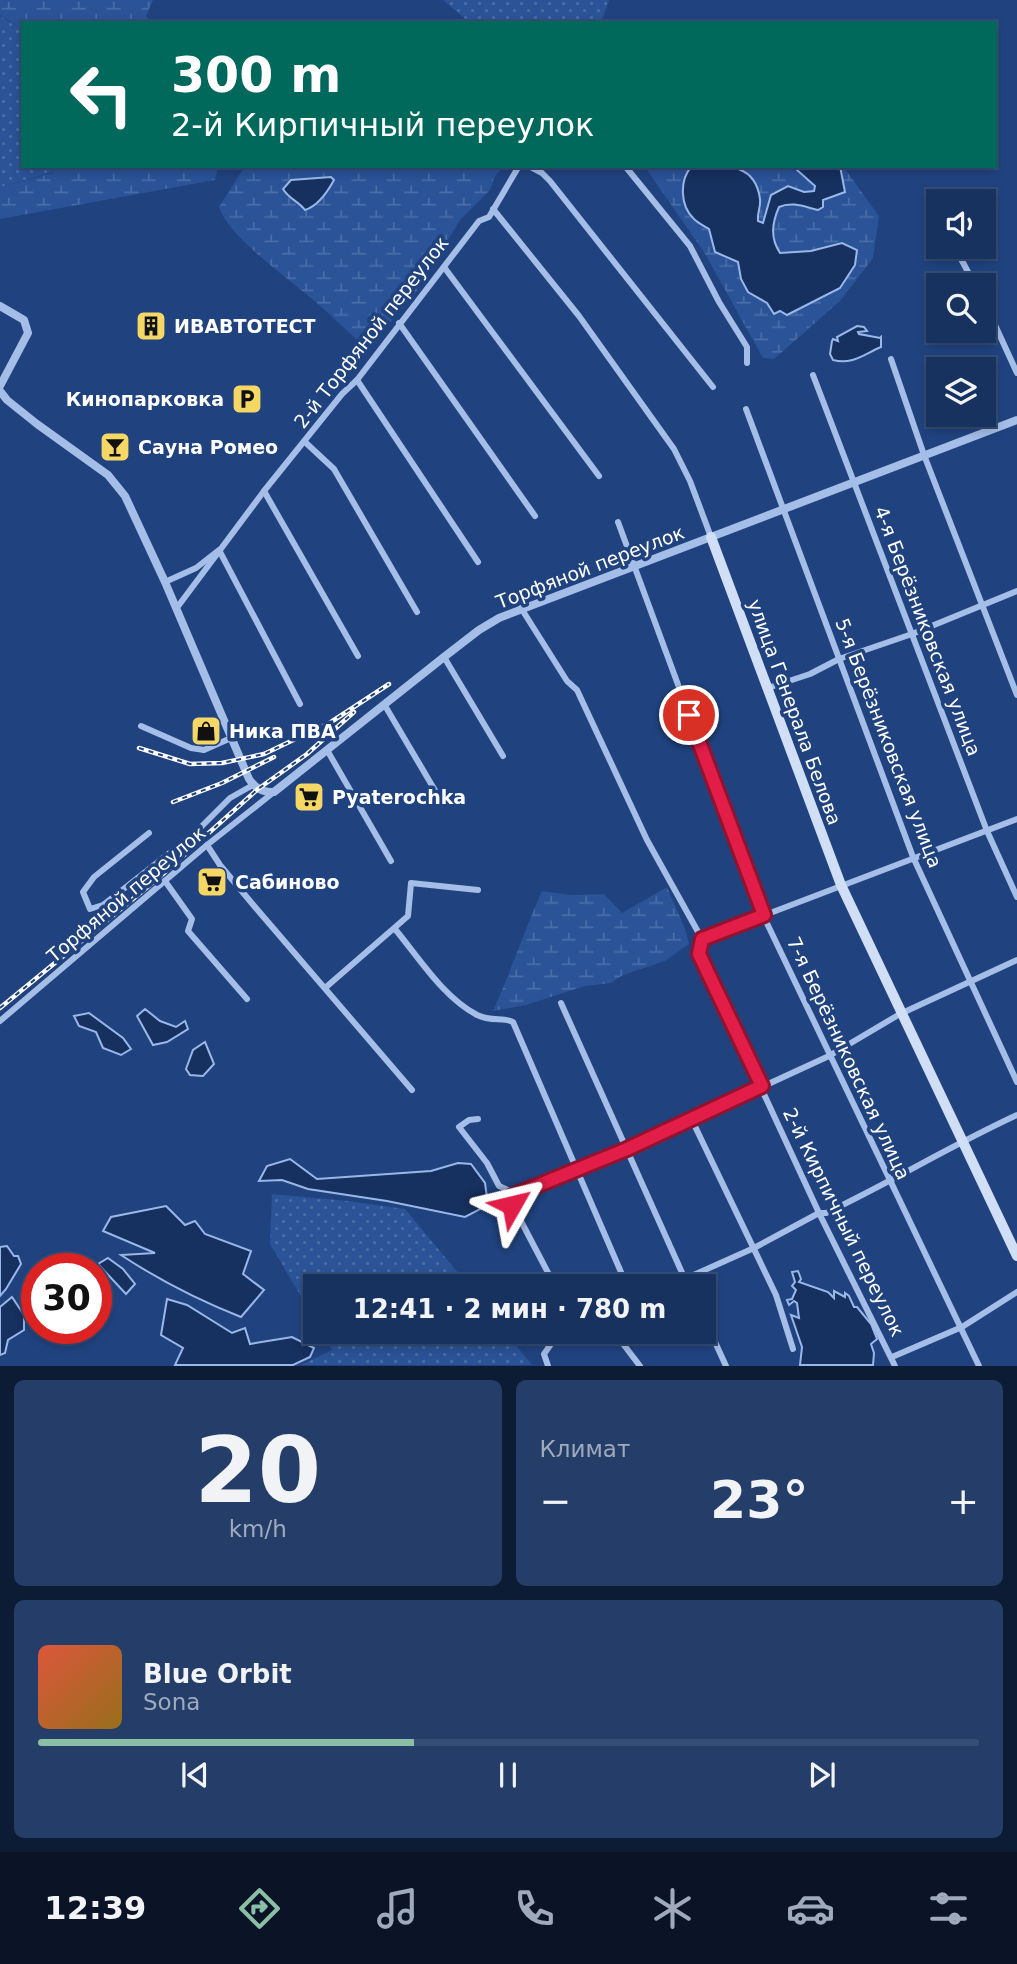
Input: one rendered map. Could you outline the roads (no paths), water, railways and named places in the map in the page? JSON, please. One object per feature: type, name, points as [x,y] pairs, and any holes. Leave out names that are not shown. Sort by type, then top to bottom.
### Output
[{"type":"main road","name":"улица Генерала Белова","points":[[711,537],[841,885],[1017,1256]]},
{"type":"street","name":"2-й Торфяной переулок","points":[[176,609],[264,491],[342,394],[357,380],[479,221],[489,217],[518,168]]},
{"type":"street","points":[[533,168],[550,181],[713,387]]},
{"type":"street","points":[[627,168],[690,246],[719,302],[747,347],[747,363]]},
{"type":"street","name":"улица Генерала Белова","points":[[493,209],[579,316],[674,449],[691,481],[711,537]]},
{"type":"street","points":[[443,267],[599,476]]},
{"type":"street","points":[[0,306],[24,320],[28,333],[0,388],[10,403],[99,467],[114,481],[134,513],[253,785],[265,792],[274,792]]},
{"type":"street","points":[[399,323],[535,516]]},
{"type":"street","points":[[996,327],[1017,373]]},
{"type":"street","points":[[891,359],[924,455],[1017,695]]},
{"type":"street","name":"4-я Берёзниковская улица","points":[[813,375],[986,831],[1017,897]]},
{"type":"street","points":[[357,380],[478,562]]},
{"type":"street","name":"5-я Берёзниковская улица","points":[[746,409],[913,857],[1017,1082]]},
{"type":"street","name":"Торфяной переулок","points":[[0,1021],[207,845],[479,630],[521,608],[1017,420]]},
{"type":"street","points":[[305,442],[334,469],[417,612]]},
{"type":"street","points":[[264,491],[358,656]]},
{"type":"street","name":"7-я Берёзниковская улица","points":[[618,522],[764,915],[979,1366]]},
{"type":"street","name":"2-й Торфяной переулок","points":[[165,582],[181,577],[219,550]]},
{"type":"street","points":[[219,550],[300,704]]},
{"type":"street","points":[[768,688],[810,674],[839,659],[912,634],[1017,591]]},
{"type":"street","name":"2-й Кирпичный переулок","points":[[521,608],[567,681],[578,690],[647,840],[702,939],[699,954],[895,1366]]},
{"type":"street","points":[[444,657],[503,756]]},
{"type":"street","points":[[384,704],[443,804]]},
{"type":"street","points":[[141,726],[191,748],[204,750],[231,738]]},
{"type":"street","points":[[327,750],[391,861]]},
{"type":"street","points":[[149,833],[94,877],[83,892],[90,909],[103,905],[195,833],[230,798],[253,785]]},
{"type":"street","points":[[702,939],[1017,819]]},
{"type":"street","points":[[207,845],[254,908],[412,1090]]},
{"type":"street","points":[[165,881],[192,919],[188,931],[247,999]]},
{"type":"street","points":[[325,988],[408,916],[411,883],[478,890]]},
{"type":"street","points":[[395,929],[456,1000],[491,1021],[511,1020],[622,1274]]},
{"type":"street","points":[[512,1196],[627,1149],[829,1056],[900,1014],[1017,960]]},
{"type":"street","points":[[561,1003],[683,1274]]},
{"type":"street","points":[[704,1274],[820,1213],[826,1213],[890,1182],[962,1141],[1017,1115]]},
{"type":"street","points":[[691,1118],[776,1295],[793,1349]]},
{"type":"street","points":[[478,1119],[469,1120],[459,1127],[499,1185],[512,1196],[512,1205],[549,1274]]},
{"type":"street","points":[[892,1357],[962,1327],[1017,1292]]},
{"type":"street","points":[[548,1366],[544,1354],[550,1344]]},
{"type":"street","points":[[623,1344],[640,1366]]},
{"type":"street","points":[[716,1344],[726,1366]]},
{"type":"railway","points":[[139,748],[190,764],[222,763],[264,754],[331,722],[389,684]]},
{"type":"railway","points":[[0,1008],[156,880],[258,789],[307,754],[354,712]]},
{"type":"railway","points":[[173,802],[222,783],[274,757]]},
{"type":"place","name":"ИВАВТОТЕСТ","points":[[151,326]]},
{"type":"place","name":"Кинопарковка","points":[[247,399]]},
{"type":"place","name":"Сауна Ромео","points":[[115,447]]},
{"type":"place","name":"Ника ПВА","points":[[206,731]]},
{"type":"place","name":"Pyaterochka","points":[[309,797]]},
{"type":"place","name":"Сабиново","points":[[212,882]]}]
